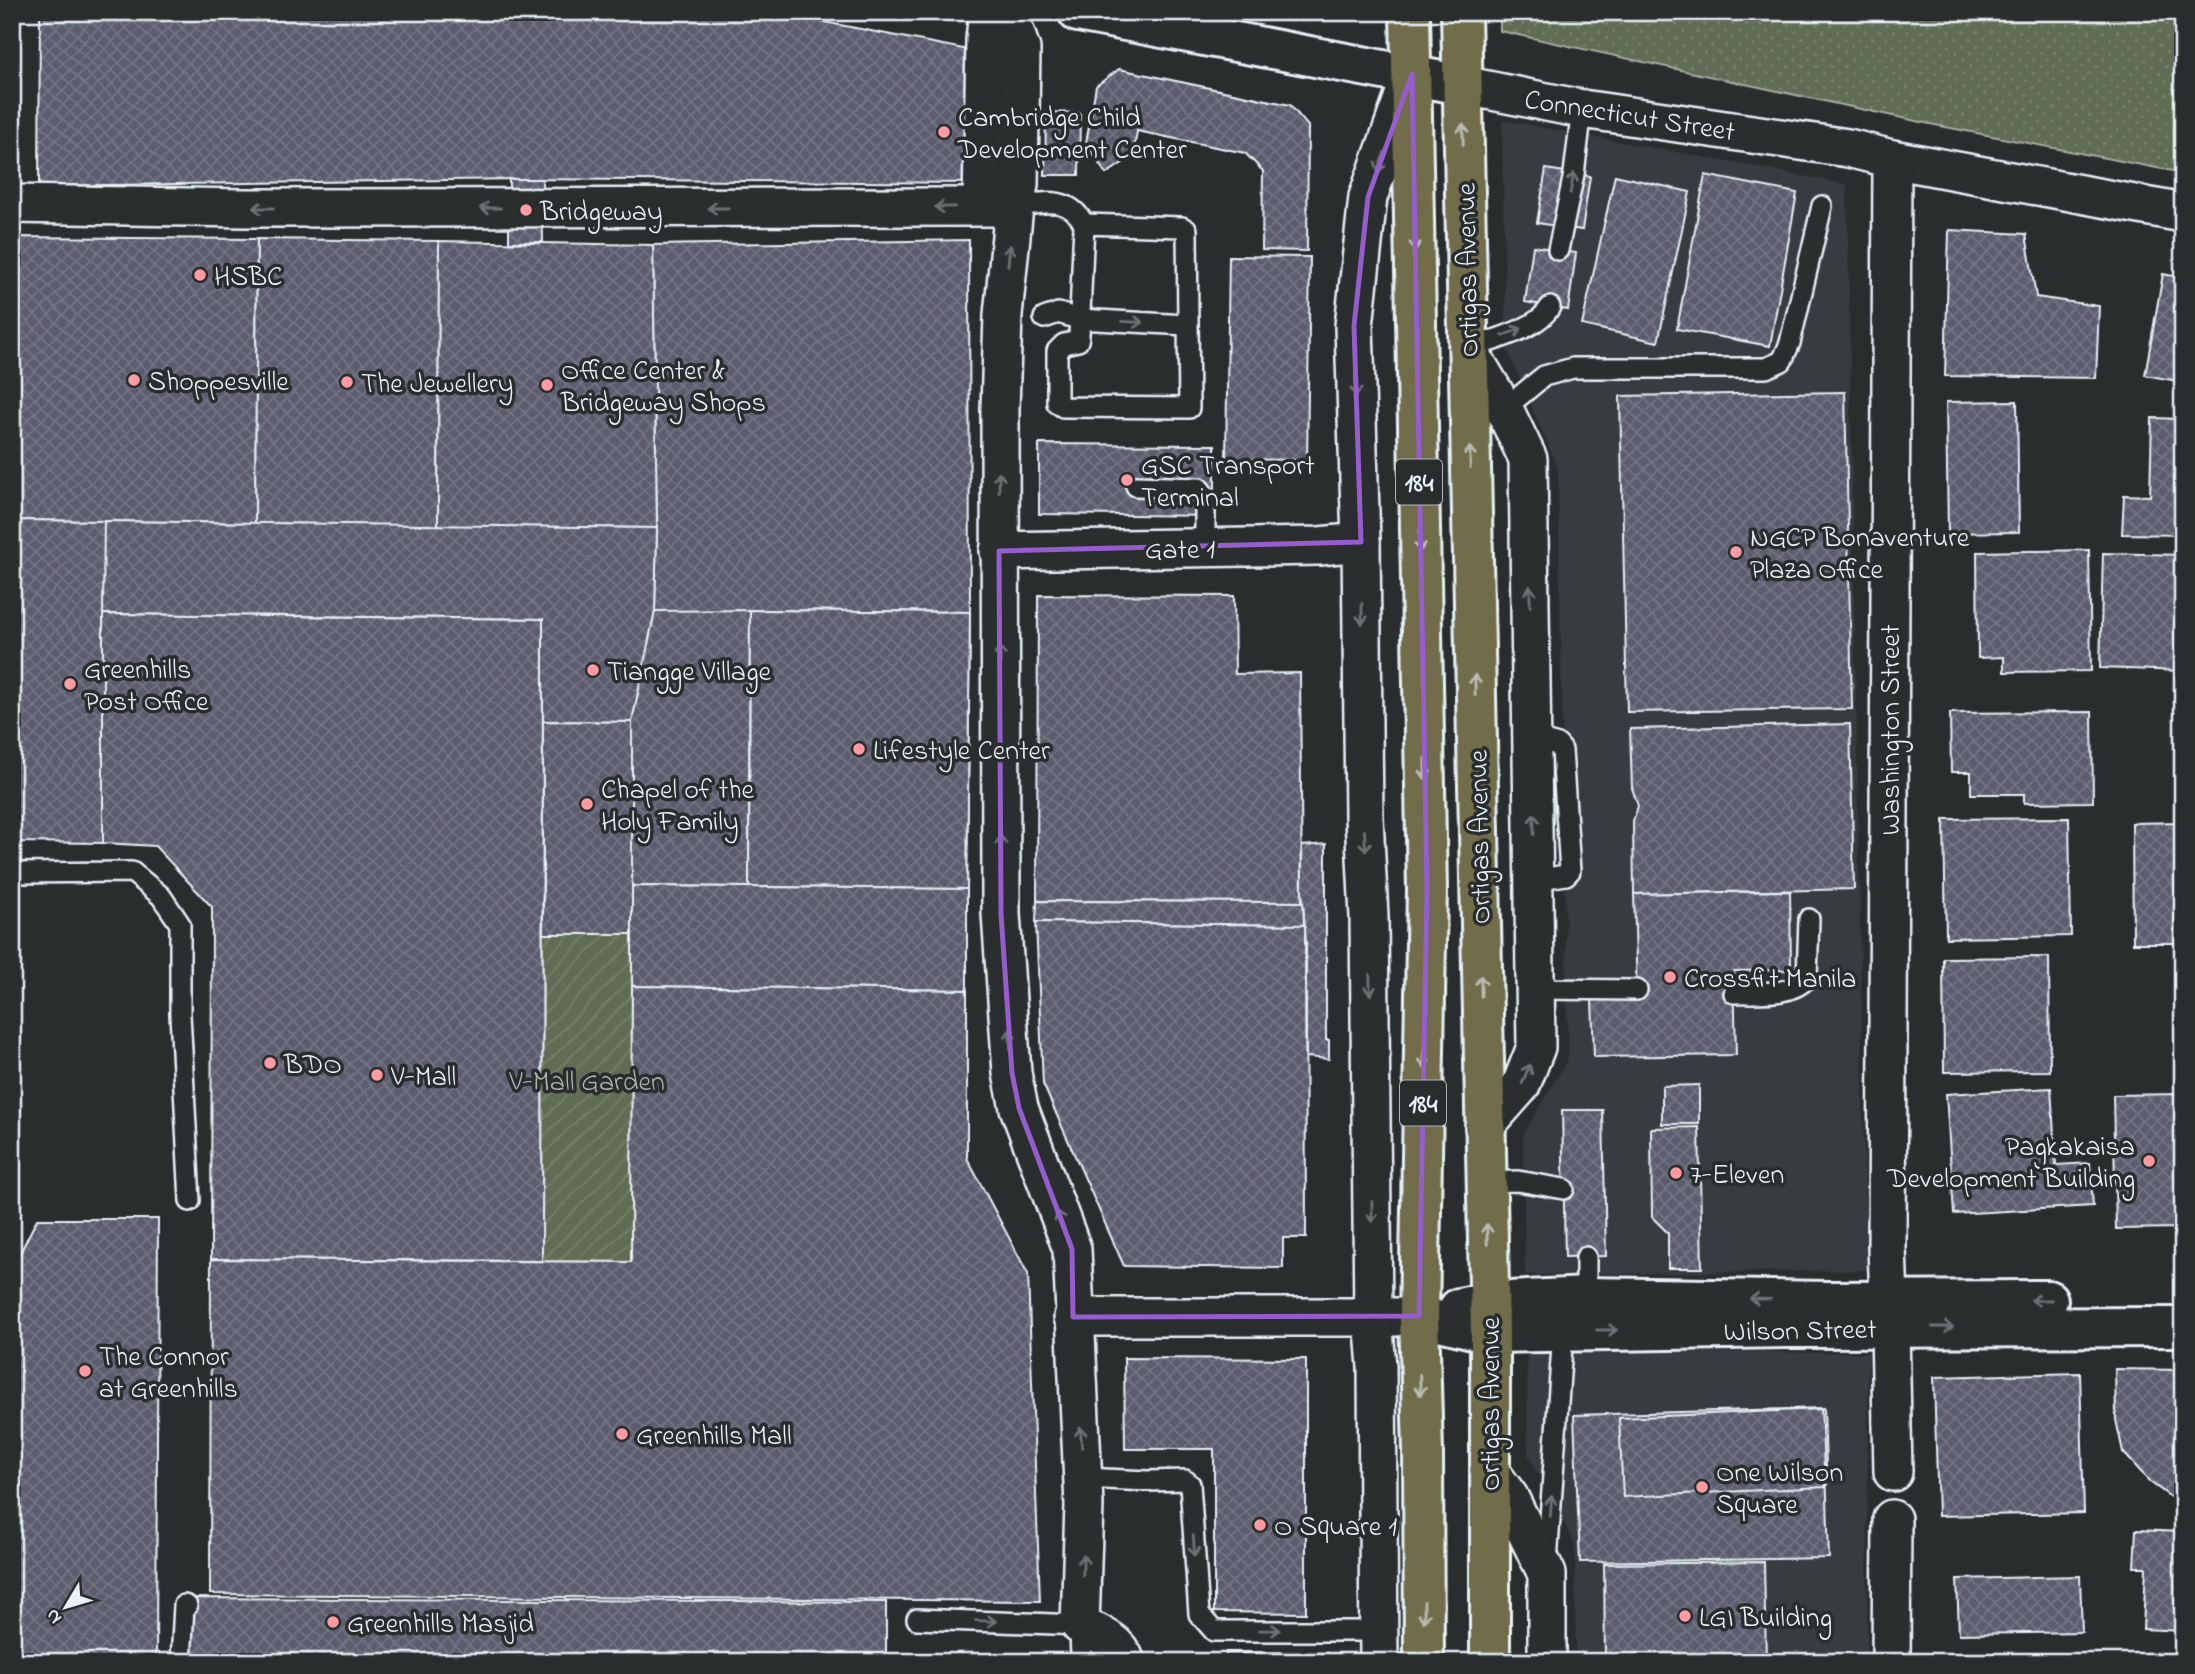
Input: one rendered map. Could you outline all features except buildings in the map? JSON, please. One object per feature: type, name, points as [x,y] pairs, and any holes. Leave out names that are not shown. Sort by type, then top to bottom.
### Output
[{"type":"main road","name":"Connecticut Street","points":[[1078,12],[1462,85]]},
{"type":"main road","name":"Ortigas Avenue","points":[[1410,12],[1427,890],[1419,1316],[1424,1662]]},
{"type":"main road","name":"Ortigas Avenue","points":[[1461,12],[1489,1318],[1490,1662]]},
{"type":"main road","name":"Wilson Street","points":[[1489,1318],[1586,1297],[1828,1301],[1889,1314],[2183,1327]]},
{"type":"main road","name":"Wilson Street","points":[[1419,1316],[1489,1318],[1563,1331],[2183,1300]]},
{"type":"street","points":[[988,12],[985,40],[998,206],[1023,316],[999,551],[1001,914],[1012,1073],[1019,1108],[1072,1250],[1075,1287],[1073,1317],[1083,1478],[1080,1625],[1108,1638],[1124,1655],[1126,1662]]},
{"type":"street","points":[[12,204],[244,208],[998,206],[1019,185],[1021,49],[1008,12]]},
{"type":"street","points":[[1379,1647],[1369,917],[1364,817],[1355,313],[1368,197],[1412,74]]},
{"type":"street","name":"Connecticut Street","points":[[1462,85],[1582,109],[1848,148],[1892,159],[2183,213]]},
{"type":"street","name":"Washington Street","points":[[1892,159],[1887,1248],[1893,1472]]},
{"type":"street","points":[[1468,349],[1504,409],[1528,459],[1536,1047],[1521,1085],[1485,1127]]},
{"type":"street","name":"Gate 1","points":[[999,551],[1320,546],[1361,542]]},
{"type":"street","name":"Wilson Street","points":[[1073,1317],[1419,1316]]},
{"type":"street","points":[[1489,1470],[1509,1497],[1546,1574],[1547,1662]]},
{"type":"street","points":[[1891,1662],[1892,1519]]},
{"type":"lane","points":[[1558,250],[1574,174],[1582,109]]},
{"type":"lane","points":[[998,206],[1065,204],[1076,211],[1084,224],[1078,341],[1064,344],[1057,351],[1056,401],[1061,407],[1189,408],[1186,230],[1182,227],[1084,224]]},
{"type":"lane","points":[[1504,409],[1544,376],[1573,368],[1766,368],[1782,361],[1790,343],[1822,206]]},
{"type":"lane","points":[[1468,349],[1534,324],[1550,307]]},
{"type":"lane","points":[[1023,316],[1057,322],[1079,319],[1187,326]]},
{"type":"lane","points":[[1136,486],[1199,488],[1205,496],[1205,548]]},
{"type":"lane","points":[[12,873],[132,872],[161,896],[180,924],[180,1014],[190,1201]]},
{"type":"lane","points":[[1734,993],[1791,990],[1800,986],[1807,978],[1809,919]]},
{"type":"lane","points":[[1536,989],[1637,990]]},
{"type":"lane","points":[[1486,1182],[1518,1181],[1564,1189]]},
{"type":"lane","points":[[1586,1257],[1586,1297]]},
{"type":"lane","points":[[1546,1574],[1563,1331]]},
{"type":"lane","points":[[1083,1478],[1185,1480],[1190,1484],[1199,1614],[1214,1631],[1379,1647]]},
{"type":"lane","points":[[181,1662],[184,1605],[187,1606]]},
{"type":"lane","points":[[917,1619],[1080,1625],[1081,1662]]},
{"type":"highlighted area","points":[[1412,74],[1427,890],[1419,1316],[1073,1317],[1072,1249],[1019,1108],[1012,1073],[1001,914],[999,551],[1361,542],[1354,326],[1368,197]]},
{"type":"shaded area","points":[[1502,120],[1847,184],[1866,1270],[1525,1275],[1523,1135],[1568,1059],[1558,468],[1506,347]]},
{"type":"shaded area","points":[[1527,1350],[1868,1353],[1867,1662],[1576,1662],[1575,1545],[1528,1454]]},
{"type":"green space","points":[[1500,12],[2183,12],[2183,173],[1930,124],[1500,31]]},
{"type":"green space","name":"V-Mall Garden","points":[[543,934],[632,934],[631,1262],[542,1261]]},
{"type":"place","name":"Cambridge Child Development Center","points":[[944,132]]},
{"type":"place","name":"Bridgeway","points":[[526,210]]},
{"type":"place","name":"HSBC","points":[[200,275]]},
{"type":"place","name":"Shoppesville","points":[[134,380]]},
{"type":"place","name":"The Jewellery","points":[[347,382]]},
{"type":"place","name":"Office Center & Bridgeway Shops","points":[[547,385]]},
{"type":"place","name":"GSC Transport Terminal","points":[[1127,480]]},
{"type":"place","name":"NGCP Bonaventure Plaza Office","points":[[1736,552]]},
{"type":"place","name":"Tiangge Village","points":[[593,670]]},
{"type":"place","name":"Greenhills Post Office","points":[[70,684]]},
{"type":"place","name":"Lifestyle Center","points":[[859,749]]},
{"type":"place","name":"Chapel of the Holy Family","points":[[587,804]]},
{"type":"place","name":"Crossfit Manila","points":[[1670,977]]},
{"type":"place","name":"BDO","points":[[270,1063]]},
{"type":"place","name":"V-Mall","points":[[377,1075]]},
{"type":"place","name":"Pagkakaisa Development Building","points":[[2149,1161]]},
{"type":"place","name":"7-Eleven","points":[[1676,1173]]},
{"type":"place","name":"The Connor at Greenhills","points":[[85,1371]]},
{"type":"place","name":"Greenhills Mall","points":[[622,1434]]},
{"type":"place","name":"One Wilson Square","points":[[1702,1487]]},
{"type":"place","name":"O Square 1","points":[[1260,1525]]},
{"type":"place","name":"LGI Building","points":[[1685,1616]]},
{"type":"place","name":"Greenhills Masjid","points":[[333,1622]]}]
